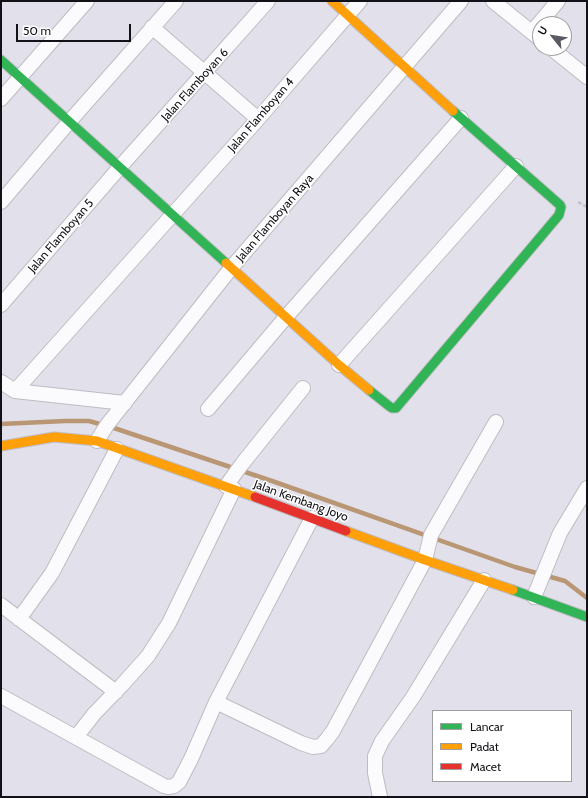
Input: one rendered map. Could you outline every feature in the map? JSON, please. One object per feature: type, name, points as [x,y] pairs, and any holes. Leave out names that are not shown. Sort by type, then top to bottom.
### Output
[{"type":"street","points":[[1,99],[87,1]]},
{"type":"street","points":[[1,202],[69,122],[176,1]]},
{"type":"street","name":"Jalan Flamboyan 6","points":[[120,168],[268,1]]},
{"type":"street","points":[[1,60],[339,364],[389,406],[396,408],[561,211],[560,205],[332,1]]},
{"type":"street","name":"Jalan Flamboyan 4","points":[[15,391],[172,214],[258,120],[360,1]]},
{"type":"street","name":"Jalan Flamboyan Raya","points":[[97,441],[107,425],[232,267],[461,1]]},
{"type":"street","points":[[493,1],[532,33]]},
{"type":"street","points":[[549,16],[558,1]]},
{"type":"street","points":[[152,28],[258,120]]},
{"type":"street","points":[[560,56],[587,77]]},
{"type":"street","points":[[208,409],[286,317],[462,118]]},
{"type":"street","points":[[339,364],[516,166]]},
{"type":"street","name":"Jalan Flamboyan 5","points":[[1,305],[120,168]]},
{"type":"street","points":[[1,382],[15,391],[125,403]]},
{"type":"street","points":[[76,737],[94,714],[148,656],[169,623],[242,464],[304,388]]},
{"type":"street","points":[[216,702],[301,743],[313,747],[321,746],[333,731],[425,560],[431,535],[496,422]]},
{"type":"street","name":"Jalan Kembang Joyo","points":[[1,446],[54,438],[97,441],[587,617]]},
{"type":"street","points":[[19,619],[52,573],[117,449]]},
{"type":"street","points":[[534,597],[560,533],[587,488]]},
{"type":"street","points":[[1,696],[164,786],[174,786],[179,782],[191,759],[216,702],[312,518]]},
{"type":"street","points":[[380,797],[375,773],[375,756],[382,741],[413,696],[484,580]]},
{"type":"street","points":[[1,606],[116,692]]},
{"type":"waterway","points":[[1,424],[89,421],[114,428],[275,482],[515,567],[565,581],[587,598]]},
{"type":"traffic: fast","points":[[1,60],[226,263]]},
{"type":"traffic: fast","points":[[369,390],[389,406],[396,408],[559,215],[560,205],[453,111]]},
{"type":"traffic: fast","points":[[513,590],[587,617]]},
{"type":"traffic: slow","points":[[332,1],[453,111]]},
{"type":"traffic: slow","points":[[226,263],[339,365],[369,390]]},
{"type":"traffic: slow","points":[[1,446],[54,437],[97,441],[255,497]]},
{"type":"traffic: slow","points":[[346,531],[513,590]]},
{"type":"traffic: jam","points":[[255,497],[346,531]]}]
